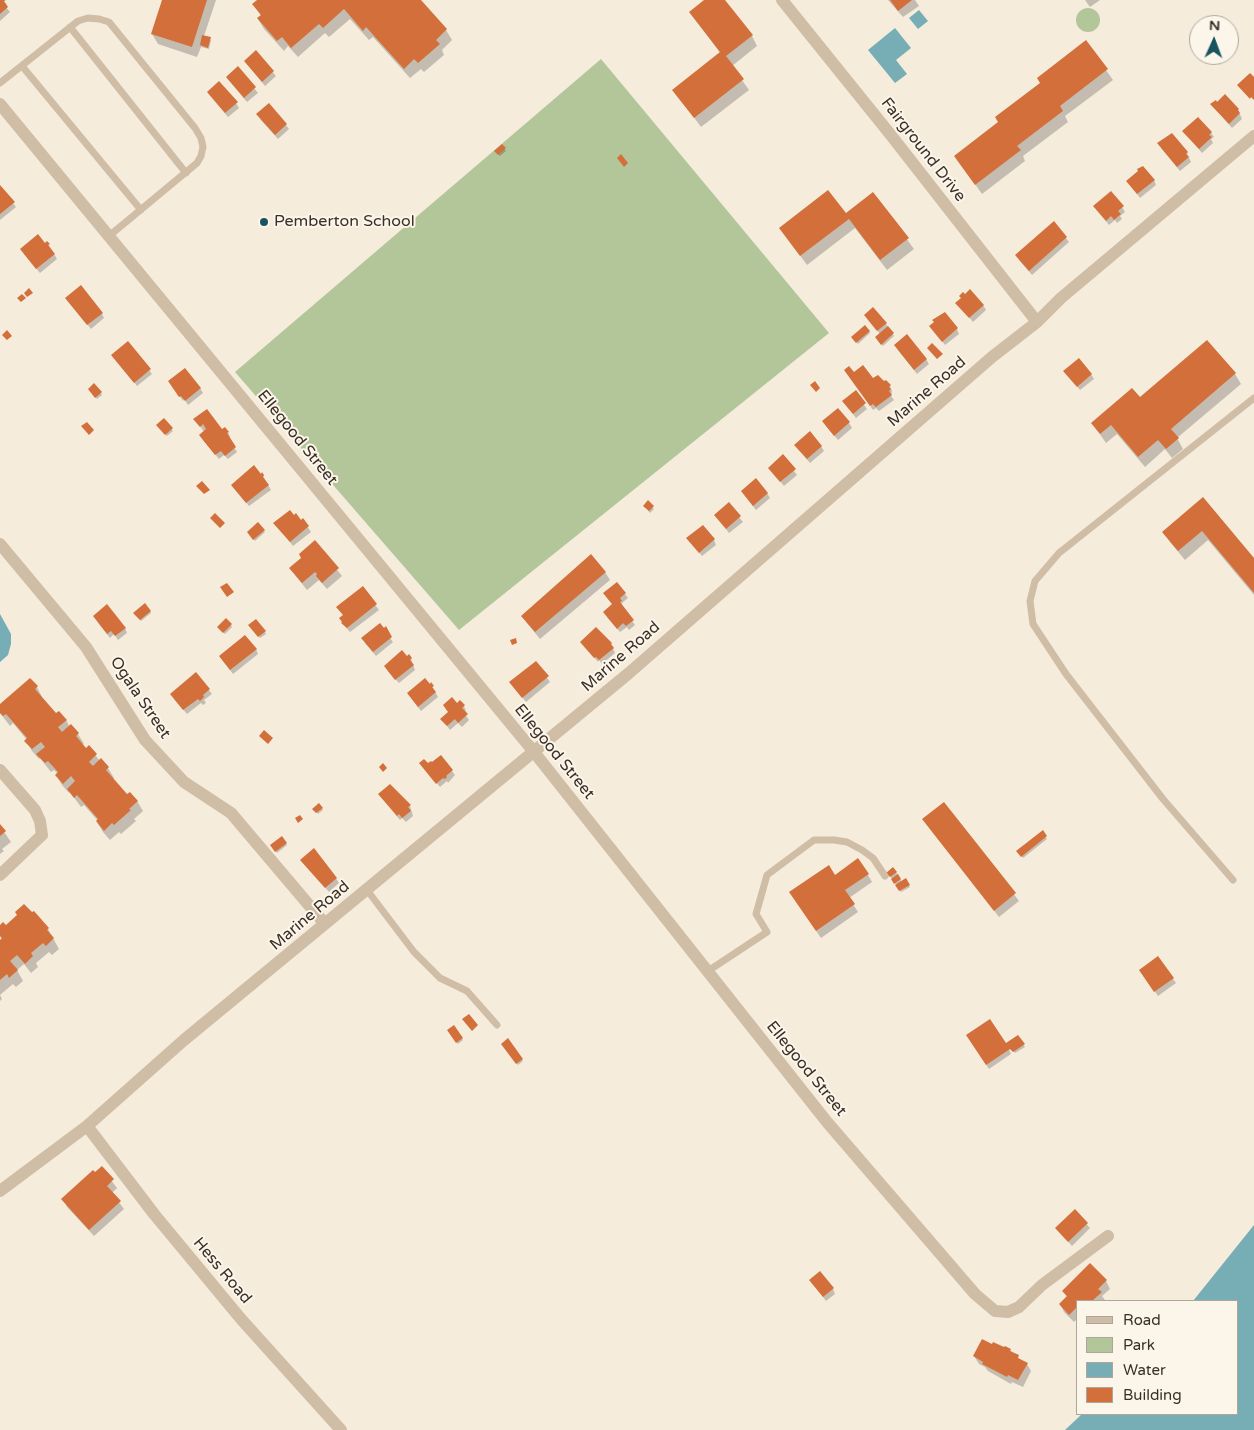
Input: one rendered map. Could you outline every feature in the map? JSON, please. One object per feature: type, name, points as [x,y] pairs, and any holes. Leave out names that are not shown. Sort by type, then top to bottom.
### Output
[{"type":"street","name":"Fairground Drive","points":[[782,0],[1037,322]]},
{"type":"street","name":"Ellegood Street","points":[[0,104],[534,752],[826,1122],[976,1294],[995,1311],[1008,1312],[1019,1307],[1042,1285],[1108,1236]]},
{"type":"street","name":"Marine Road","points":[[0,1191],[87,1126],[184,1040],[629,673],[992,357],[1037,322],[1061,298],[1254,136]]},
{"type":"street","name":"Ogala Street","points":[[0,544],[86,647],[145,740],[184,782],[231,813],[325,924]]},
{"type":"street","points":[[0,770],[35,810],[40,821],[42,835],[0,875]]},
{"type":"street","name":"Hess Road","points":[[87,1126],[154,1214],[241,1320],[341,1430]]},
{"type":"lane","points":[[0,83],[78,21],[88,18],[99,19],[109,22],[195,128],[201,138],[203,147],[197,163],[109,236]]},
{"type":"lane","points":[[70,27],[186,172]]},
{"type":"lane","points":[[22,66],[141,210]]},
{"type":"lane","points":[[1233,880],[1164,799],[1066,674],[1033,624],[1030,601],[1035,581],[1059,553],[1254,398]]},
{"type":"lane","points":[[708,971],[767,932],[756,914],[767,875],[814,840],[840,841],[862,850],[873,858],[884,876]]},
{"type":"lane","points":[[367,890],[414,952],[440,978],[466,991],[497,1025]]},
{"type":"green space","points":[[1088,8],[1093,9],[1099,15],[1099,25],[1093,31],[1088,32],[1083,31],[1077,25],[1076,20],[1077,15],[1083,9]]},
{"type":"green space","points":[[601,59],[829,333],[459,630],[235,372]]},
{"type":"water","points":[[919,10],[928,21],[918,29],[909,18]]},
{"type":"water","points":[[895,28],[911,48],[896,60],[907,74],[895,83],[868,50]]},
{"type":"water","points":[[0,614],[11,634],[11,644],[8,655],[0,662]]},
{"type":"water","points":[[1254,1225],[1254,1430],[1065,1430],[1081,1415],[1239,1415],[1239,1300],[1194,1300]]},
{"type":"building","points":[[0,0],[6,0],[4,1],[8,7],[0,14]]},
{"type":"building","points":[[162,0],[207,0],[192,47],[151,34]]},
{"type":"building","points":[[257,0],[421,0],[447,29],[436,40],[440,44],[418,63],[414,59],[404,69],[366,27],[363,31],[344,9],[323,28],[319,24],[291,48],[282,37],[277,41],[257,18],[261,15],[252,4]]},
{"type":"building","points":[[704,0],[725,0],[753,35],[726,56],[744,79],[694,118],[672,90],[720,52],[689,12]]},
{"type":"building","points":[[890,0],[912,0],[898,11]]},
{"type":"building","points":[[202,35],[211,37],[208,48],[200,45]]},
{"type":"building","points":[[1086,40],[1108,69],[1060,106],[1063,111],[1017,146],[1021,150],[975,185],[954,156],[998,122],[995,117],[1040,83],[1037,78]]},
{"type":"building","points":[[256,50],[274,71],[262,82],[244,61]]},
{"type":"building","points":[[238,66],[256,87],[244,98],[226,77]]},
{"type":"building","points":[[1250,73],[1254,77],[1254,100],[1251,97],[1250,99],[1237,85]]},
{"type":"building","points":[[219,81],[238,102],[225,113],[207,92]]},
{"type":"building","points":[[1225,94],[1239,109],[1240,113],[1229,124],[1210,104],[1216,100],[1217,102]]},
{"type":"building","points":[[269,103],[287,124],[275,135],[256,114]]},
{"type":"building","points":[[1198,117],[1212,132],[1209,135],[1212,137],[1199,149],[1182,131]]},
{"type":"building","points":[[1172,133],[1188,152],[1186,154],[1189,157],[1177,167],[1157,143]]},
{"type":"building","points":[[502,144],[506,148],[498,155],[494,151]]},
{"type":"building","points":[[621,154],[628,163],[624,167],[617,158]]},
{"type":"building","points":[[1143,166],[1155,180],[1137,194],[1126,181],[1138,171],[1137,169]]},
{"type":"building","points":[[0,185],[15,202],[0,214]]},
{"type":"building","points":[[828,190],[846,213],[873,192],[909,238],[880,260],[849,219],[800,256],[779,228]]},
{"type":"building","points":[[1111,191],[1124,206],[1118,211],[1121,214],[1114,220],[1111,216],[1106,221],[1093,206]]},
{"type":"building","points":[[1054,221],[1067,237],[1029,271],[1015,255]]},
{"type":"building","points":[[38,234],[45,243],[47,241],[50,244],[48,245],[55,254],[36,269],[20,249]]},
{"type":"building","points":[[81,285],[103,313],[87,325],[65,298]]},
{"type":"building","points":[[29,288],[33,293],[27,297],[24,293]]},
{"type":"building","points":[[970,289],[984,305],[969,318],[955,303],[961,298],[959,296],[963,292],[965,294]]},
{"type":"building","points":[[22,294],[26,298],[21,302],[17,298]]},
{"type":"building","points":[[873,307],[887,323],[877,331],[864,315]]},
{"type":"building","points":[[945,312],[958,328],[942,342],[929,326],[934,322],[932,320]]},
{"type":"building","points":[[865,325],[870,331],[856,343],[851,337]]},
{"type":"building","points":[[888,326],[894,333],[881,345],[875,337]]},
{"type":"building","points":[[7,330],[12,336],[7,340],[2,335]]},
{"type":"building","points":[[907,334],[927,359],[914,370],[894,345]]},
{"type":"building","points":[[1207,340],[1236,373],[1171,429],[1179,438],[1166,449],[1158,440],[1138,457],[1111,425],[1100,434],[1091,423],[1132,388],[1140,397]]},
{"type":"building","points":[[128,341],[151,369],[134,383],[111,355]]},
{"type":"building","points":[[932,343],[943,354],[937,359],[927,348]]},
{"type":"building","points":[[1079,358],[1092,374],[1077,387],[1063,371]]},
{"type":"building","points":[[863,365],[873,378],[878,375],[891,385],[889,391],[892,395],[876,407],[873,404],[870,406],[844,370],[849,366],[854,372]]},
{"type":"building","points":[[185,368],[201,388],[185,401],[181,396],[179,397],[168,381]]},
{"type":"building","points":[[815,381],[820,388],[816,392],[810,385]]},
{"type":"building","points":[[94,383],[102,392],[95,398],[88,389]]},
{"type":"building","points":[[856,390],[866,403],[853,414],[842,401]]},
{"type":"building","points":[[838,408],[850,422],[834,436],[822,421]]},
{"type":"building","points":[[207,409],[222,429],[225,427],[229,432],[227,433],[236,447],[225,456],[221,451],[215,455],[199,435],[206,429],[203,424],[200,427],[193,419]]},
{"type":"building","points":[[164,418],[173,428],[165,435],[156,425]]},
{"type":"building","points":[[87,422],[94,430],[89,435],[81,426]]},
{"type":"building","points":[[810,431],[822,446],[807,459],[794,445]]},
{"type":"building","points":[[783,454],[796,469],[780,482],[768,468]]},
{"type":"building","points":[[254,465],[261,474],[262,472],[269,485],[246,503],[231,485]]},
{"type":"building","points":[[756,478],[768,493],[753,506],[741,491]]},
{"type":"building","points":[[202,481],[210,490],[204,494],[196,486]]},
{"type":"building","points":[[1203,497],[1254,558],[1254,593],[1202,531],[1178,551],[1162,532]]},
{"type":"building","points":[[648,500],[654,506],[649,511],[643,506]]},
{"type":"building","points":[[729,502],[741,516],[726,529],[714,515]]},
{"type":"building","points":[[290,510],[294,515],[296,513],[301,520],[303,518],[309,526],[290,542],[273,523]]},
{"type":"building","points":[[215,513],[225,523],[220,528],[210,518]]},
{"type":"building","points":[[258,522],[265,530],[253,540],[247,532]]},
{"type":"building","points":[[703,525],[715,539],[699,553],[686,538]]},
{"type":"building","points":[[315,540],[339,568],[322,583],[315,572],[302,583],[289,568],[301,558],[299,554]]},
{"type":"building","points":[[591,554],[606,572],[535,632],[521,616]]},
{"type":"building","points":[[617,582],[626,593],[620,598],[622,601],[620,602],[634,620],[626,626],[623,623],[617,629],[603,612],[612,604],[603,593]]},
{"type":"building","points":[[227,583],[234,592],[227,597],[220,587]]},
{"type":"building","points":[[363,586],[377,604],[347,628],[341,623],[339,618],[343,615],[336,607]]},
{"type":"building","points":[[145,603],[151,611],[140,620],[133,613]]},
{"type":"building","points":[[107,604],[126,628],[115,636],[111,631],[107,634],[93,616]]},
{"type":"building","points":[[226,618],[232,624],[223,633],[217,627]]},
{"type":"building","points":[[256,619],[266,631],[258,637],[248,625]]},
{"type":"building","points":[[380,623],[384,628],[386,626],[392,637],[373,652],[361,638]]},
{"type":"building","points":[[596,627],[612,643],[614,648],[599,660],[596,657],[594,658],[580,642]]},
{"type":"building","points":[[245,635],[257,649],[230,670],[219,656]]},
{"type":"building","points":[[516,638],[517,643],[512,645],[510,640]]},
{"type":"building","points":[[402,650],[407,656],[409,654],[412,658],[410,660],[414,665],[395,680],[384,666]]},
{"type":"building","points":[[536,661],[549,676],[522,698],[509,682]]},
{"type":"building","points":[[196,672],[210,689],[203,695],[204,697],[200,701],[198,699],[183,710],[170,694]]},
{"type":"building","points":[[30,678],[38,686],[35,689],[56,713],[59,711],[67,720],[58,727],[62,732],[71,724],[79,733],[76,736],[86,748],[89,745],[97,754],[89,762],[93,766],[101,758],[109,767],[106,770],[127,794],[130,792],[138,801],[114,825],[112,823],[104,831],[96,821],[98,819],[77,795],[74,798],[67,789],[75,781],[71,776],[63,784],[55,775],[58,772],[48,761],[45,763],[36,754],[45,747],[41,742],[32,749],[24,741],[27,738],[6,714],[3,716],[0,713],[0,704]]},
{"type":"building","points":[[425,678],[430,684],[431,682],[436,692],[418,707],[407,693]]},
{"type":"building","points":[[452,697],[457,703],[460,700],[465,705],[462,708],[468,714],[458,723],[455,719],[447,726],[440,719],[448,712],[443,705]]},
{"type":"building","points":[[264,730],[273,738],[268,744],[259,736]]},
{"type":"building","points":[[441,755],[453,770],[445,779],[443,778],[436,784],[419,763],[424,759],[428,763],[432,762]]},
{"type":"building","points":[[383,763],[387,768],[383,772],[379,767]]},
{"type":"building","points":[[390,784],[411,805],[408,807],[411,811],[402,818],[399,814],[397,816],[378,794]]},
{"type":"building","points":[[944,802],[1016,893],[994,911],[922,819]]},
{"type":"building","points":[[319,803],[323,808],[316,813],[312,809]]},
{"type":"building","points":[[300,815],[303,819],[298,823],[295,818]]},
{"type":"building","points":[[0,824],[6,831],[0,836]]},
{"type":"building","points":[[1043,830],[1047,836],[1021,857],[1016,851]]},
{"type":"building","points":[[282,836],[287,843],[275,852],[270,845]]},
{"type":"building","points":[[314,848],[337,878],[325,888],[300,860]]},
{"type":"building","points":[[858,858],[869,874],[845,890],[855,904],[816,931],[789,892],[829,865],[835,875]]},
{"type":"building","points":[[893,867],[897,872],[890,877],[886,873]]},
{"type":"building","points":[[898,874],[901,879],[894,884],[891,879]]},
{"type":"building","points":[[906,878],[910,885],[899,891],[895,885]]},
{"type":"building","points":[[24,904],[32,912],[34,911],[49,928],[47,930],[54,938],[46,946],[43,943],[31,953],[33,956],[25,964],[17,955],[10,961],[18,970],[9,978],[7,974],[0,980],[0,940],[2,938],[0,936],[0,925],[3,922],[6,925],[17,915],[15,912]]},
{"type":"building","points":[[1158,956],[1174,978],[1154,992],[1139,970]]},
{"type":"building","points":[[469,1014],[478,1025],[472,1031],[462,1019]]},
{"type":"building","points":[[990,1019],[1006,1043],[1018,1035],[1025,1044],[1013,1052],[1010,1049],[986,1065],[966,1035]]},
{"type":"building","points":[[454,1025],[463,1038],[456,1043],[447,1030]]},
{"type":"building","points":[[508,1038],[523,1059],[516,1064],[501,1044]]},
{"type":"building","points":[[102,1166],[114,1179],[107,1186],[121,1201],[89,1230],[61,1199],[93,1170],[95,1172]]},
{"type":"building","points":[[1075,1209],[1088,1223],[1068,1242],[1055,1228]]},
{"type":"building","points":[[1090,1263],[1107,1280],[1098,1289],[1102,1292],[1093,1300],[1076,1300],[1076,1308],[1069,1315],[1059,1304],[1067,1296],[1062,1291]]},
{"type":"building","points":[[820,1271],[834,1288],[823,1297],[809,1280]]},
{"type":"building","points":[[982,1339],[1011,1349],[1010,1351],[1019,1355],[1018,1358],[1028,1363],[1018,1380],[1008,1375],[1007,1377],[982,1364],[983,1362],[973,1356]]},
{"type":"place","name":"Pemberton School","points":[[264,222]]}]
